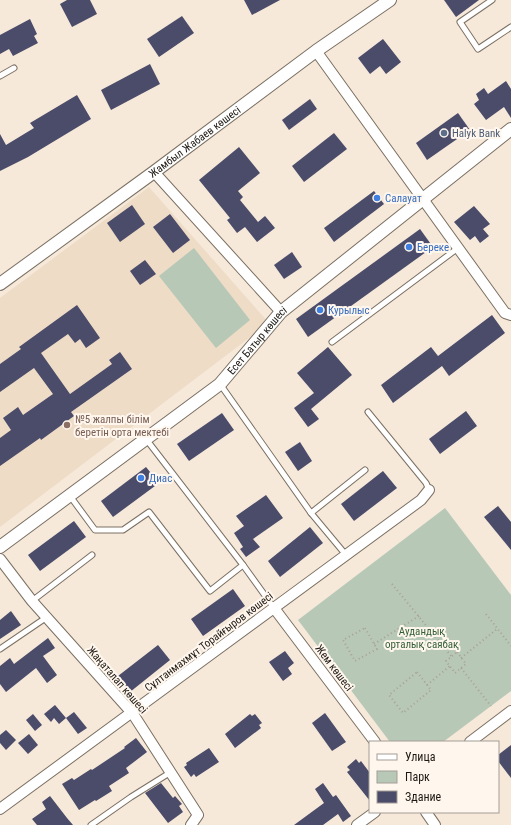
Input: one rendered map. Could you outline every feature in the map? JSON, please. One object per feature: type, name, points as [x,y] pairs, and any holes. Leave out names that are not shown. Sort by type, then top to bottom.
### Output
[{"type":"street","name":"Жамбыл Жабаев көшесі","points":[[0,284],[154,172],[316,51],[390,0]]},
{"type":"street","points":[[316,51],[505,313],[511,315]]},
{"type":"street","name":"Есет Батыр көшесі","points":[[0,547],[220,384],[281,312],[511,129]]},
{"type":"street","points":[[154,172],[281,312]]},
{"type":"street","name":"Сұлтанмахмұт Торайғыров көшесі","points":[[0,810],[133,714],[421,500],[429,490]]},
{"type":"street","name":"Жаңаталап көшесі","points":[[0,559],[32,601],[133,714],[198,815],[191,825]]},
{"type":"street","name":"Жем көшесі","points":[[274,608],[374,741]]},
{"type":"street","points":[[471,741],[511,711]]},
{"type":"street","points":[[357,825],[374,813]]},
{"type":"street","points":[[427,813],[435,825]]},
{"type":"lane","points":[[492,0],[460,22],[478,49],[511,27]]},
{"type":"lane","points":[[0,76],[14,68]]},
{"type":"lane","points":[[332,342],[458,248]]},
{"type":"lane","points":[[220,384],[311,513],[346,555]]},
{"type":"lane","points":[[368,412],[426,483],[429,490]]},
{"type":"lane","points":[[146,439],[243,565],[274,608]]},
{"type":"lane","points":[[311,513],[365,470]]},
{"type":"lane","points":[[69,495],[95,530],[124,530],[149,512],[210,590],[243,565]]},
{"type":"lane","points":[[32,601],[92,555]]},
{"type":"lane","points":[[0,649],[47,617]]},
{"type":"lane","points":[[91,825],[131,797],[171,772]]},
{"type":"path","points":[[392,584],[452,657]]},
{"type":"path","points":[[486,614],[510,646]]},
{"type":"path","points":[[374,644],[419,616]]},
{"type":"path","points":[[365,628],[374,644],[377,649],[355,661],[343,640],[365,628]]},
{"type":"path","points":[[461,658],[497,629]]},
{"type":"path","points":[[457,652],[461,658],[466,664],[456,673],[446,661],[457,652]]},
{"type":"path","points":[[427,685],[450,666]]},
{"type":"path","points":[[461,668],[491,706]]},
{"type":"path","points":[[417,672],[427,685],[431,690],[403,713],[389,695],[417,672]]},
{"type":"shaded area","name":"№5 жалпы білім беретін орта мектебі","points":[[149,187],[269,323],[0,527],[0,298]]},
{"type":"green space","points":[[194,248],[250,320],[216,348],[159,276]]},
{"type":"green space","name":"Аудандық орталық саябақ","points":[[445,508],[511,595],[511,691],[444,741],[389,741],[298,620]]},
{"type":"building","points":[[67,0],[90,0],[97,14],[72,27],[60,4]]},
{"type":"building","points":[[244,0],[280,0],[252,15]]},
{"type":"building","points":[[444,0],[479,0],[456,17]]},
{"type":"building","points":[[182,16],[194,33],[159,57],[147,39]]},
{"type":"building","points":[[30,19],[37,34],[34,36],[38,43],[13,56],[9,49],[0,54],[0,35]]},
{"type":"building","points":[[383,39],[401,62],[386,74],[380,66],[370,74],[358,58]]},
{"type":"building","points":[[150,64],[160,84],[111,110],[101,90]]},
{"type":"building","points":[[506,81],[511,89],[511,118],[504,107],[486,120],[474,104],[479,100],[476,94],[484,88],[488,94]]},
{"type":"building","points":[[77,95],[91,119],[28,157],[0,171],[0,134],[6,145],[34,128],[30,123]]},
{"type":"building","points":[[310,99],[317,109],[289,130],[282,120]]},
{"type":"building","points":[[458,113],[470,130],[427,160],[416,143]]},
{"type":"building","points":[[334,133],[347,149],[304,182],[292,166]]},
{"type":"building","points":[[239,147],[260,173],[238,191],[243,197],[240,200],[258,222],[265,216],[275,228],[257,242],[245,227],[237,233],[227,220],[230,218],[199,180]]},
{"type":"building","points":[[374,191],[384,204],[334,242],[324,228]]},
{"type":"building","points":[[132,205],[145,224],[120,242],[107,223]]},
{"type":"building","points":[[474,206],[490,224],[483,229],[489,236],[480,243],[475,236],[470,240],[454,222]]},
{"type":"building","points":[[170,214],[190,240],[173,253],[153,227]]},
{"type":"building","points":[[420,229],[433,247],[308,337],[296,319]]},
{"type":"building","points":[[292,252],[302,267],[284,279],[274,265]]},
{"type":"building","points":[[145,260],[156,274],[140,285],[130,271]]},
{"type":"building","points":[[77,305],[100,338],[86,348],[80,339],[75,343],[68,334],[41,353],[70,394],[112,364],[109,360],[120,352],[132,369],[71,412],[74,416],[41,440],[40,438],[0,466],[0,438],[11,430],[3,418],[18,407],[23,415],[53,394],[34,368],[0,392],[0,364],[21,349],[19,347]]},
{"type":"building","points":[[492,315],[505,333],[449,376],[442,366],[393,403],[381,385],[431,347],[438,356]]},
{"type":"building","points":[[328,347],[352,375],[311,409],[319,419],[308,427],[294,408],[314,393],[297,373]]},
{"type":"building","points":[[466,411],[477,426],[440,454],[429,439]]},
{"type":"building","points":[[222,413],[234,430],[189,461],[177,444]]},
{"type":"building","points":[[300,442],[312,461],[298,471],[285,452]]},
{"type":"building","points":[[146,467],[159,483],[113,517],[101,501]]},
{"type":"building","points":[[383,471],[397,488],[354,521],[341,504]]},
{"type":"building","points":[[266,495],[283,518],[253,539],[260,547],[246,557],[240,549],[243,547],[234,533],[244,526],[236,516]]},
{"type":"building","points":[[498,506],[511,522],[511,550],[484,517]]},
{"type":"building","points":[[74,521],[86,537],[40,571],[28,555]]},
{"type":"building","points":[[310,527],[323,543],[280,577],[268,561]]},
{"type":"building","points":[[233,589],[245,606],[203,636],[191,619]]},
{"type":"building","points":[[11,611],[21,625],[0,639],[0,620]]},
{"type":"building","points":[[48,638],[55,648],[43,656],[57,675],[47,683],[36,668],[6,692],[0,684],[0,666],[10,658],[14,664]]},
{"type":"building","points":[[158,645],[170,660],[130,692],[118,676]]},
{"type":"building","points":[[285,651],[294,663],[288,668],[292,674],[283,681],[269,662]]},
{"type":"building","points":[[55,705],[66,718],[59,724],[54,718],[51,722],[44,714]]},
{"type":"building","points":[[74,712],[87,728],[78,734],[66,718]]},
{"type":"building","points":[[325,713],[346,742],[332,751],[312,723]]},
{"type":"building","points":[[33,714],[42,725],[35,731],[26,720]]},
{"type":"building","points":[[250,714],[252,716],[255,714],[262,723],[259,725],[261,728],[235,748],[225,734]]},
{"type":"building","points":[[6,730],[16,740],[6,750],[0,743],[0,735]]},
{"type":"building","points":[[29,734],[38,745],[28,754],[18,743]]},
{"type":"building","points":[[136,738],[147,752],[126,768],[129,773],[109,786],[112,791],[79,810],[62,784],[72,778],[74,780],[91,769],[92,770],[125,748],[124,747]]},
{"type":"building","points":[[511,745],[511,778],[499,762],[499,754]]},
{"type":"building","points":[[209,748],[219,762],[196,777],[194,774],[191,777],[184,767],[187,765],[186,763]]},
{"type":"building","points":[[356,759],[359,763],[361,761],[369,772],[369,800],[347,772],[350,770],[347,767]]},
{"type":"building","points":[[161,783],[173,798],[175,796],[182,804],[179,806],[183,812],[168,823],[145,793]]},
{"type":"building","points":[[323,783],[333,797],[336,795],[351,816],[343,822],[338,814],[323,825],[294,825],[324,803],[315,789]]},
{"type":"building","points":[[50,796],[73,825],[37,825],[32,819],[46,809],[42,802]]},
{"type":"place","name":"Halyk Bank","points":[[444,133]]},
{"type":"place","name":"Салауат","points":[[377,198]]},
{"type":"place","name":"Береке","points":[[409,247]]},
{"type":"place","name":"Курылыс","points":[[320,310]]},
{"type":"place","name":"№5 жалпы білім беретін орта мектебі","points":[[67,425]]},
{"type":"place","name":"Диас","points":[[141,478]]}]
